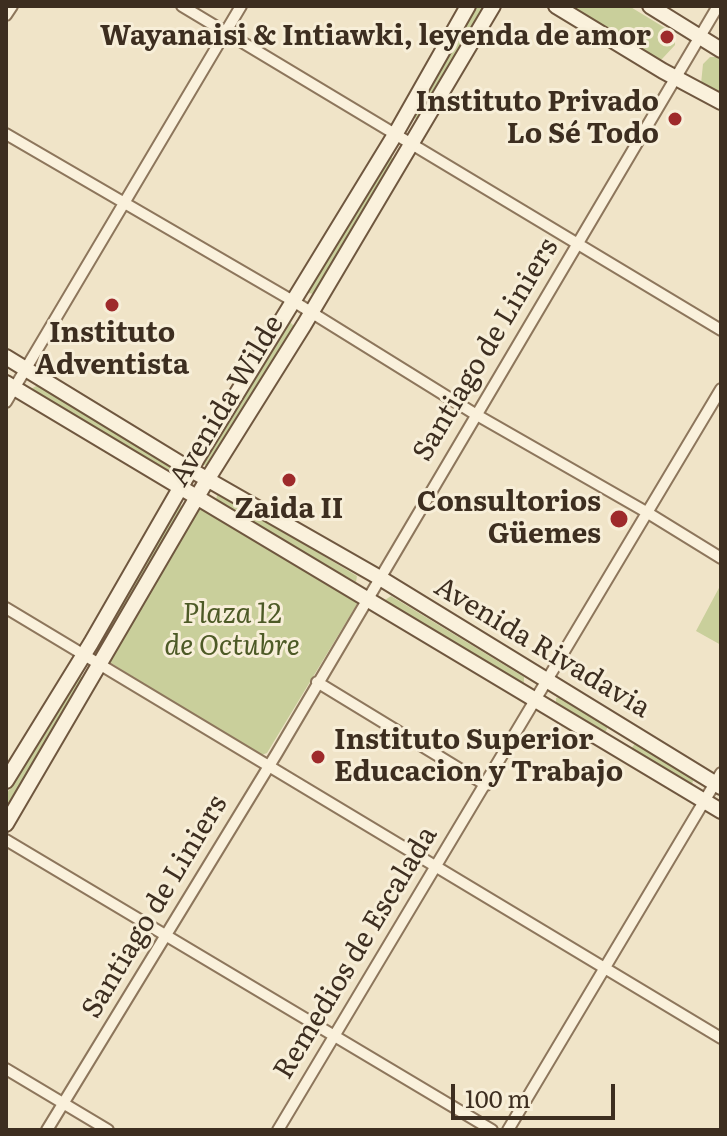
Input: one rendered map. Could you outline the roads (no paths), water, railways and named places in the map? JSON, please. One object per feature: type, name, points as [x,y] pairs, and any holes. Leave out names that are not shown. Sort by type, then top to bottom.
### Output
[{"type":"main road","name":"Avenida Wilde","points":[[6,781],[396,133],[468,6]]},
{"type":"main road","name":"Avenida Wilde","points":[[6,824],[207,480],[311,313],[493,6]]},
{"type":"main road","points":[[556,6],[721,102]]},
{"type":"main road","points":[[650,6],[721,50]]},
{"type":"main road","name":"Avenida Rivadavia","points":[[6,357],[207,480],[380,578],[544,682],[719,781]]},
{"type":"main road","name":"Avenida Rivadavia","points":[[10,386],[721,811]]},
{"type":"main road","points":[[614,747],[626,730]]},
{"type":"street","points":[[6,15],[12,6]]},
{"type":"street","points":[[182,6],[721,330]]},
{"type":"street","points":[[6,402],[10,386],[27,370],[241,6]]},
{"type":"street","name":"Santiago de Liniers","points":[[47,1130],[267,768],[718,6]]},
{"type":"street","points":[[6,134],[293,301],[475,414],[721,558]]},
{"type":"street","name":"Remedios de Escalada","points":[[278,1130],[721,389]]},
{"type":"street","points":[[6,608],[84,653],[267,768],[437,866],[721,1038]]},
{"type":"street","points":[[317,682],[486,785]]},
{"type":"street","points":[[508,1130],[704,801],[719,781]]},
{"type":"street","points":[[6,840],[492,1130]]},
{"type":"street","points":[[6,1069],[108,1130]]},
{"type":"place","name":"Wayanaisi & Intiawki, leyenda de amor","points":[[667,37]]},
{"type":"place","name":"Instituto Privado Lo Sé Todo","points":[[675,119]]},
{"type":"place","name":"Instituto Adventista","points":[[112,305]]},
{"type":"place","name":"Zaida II","points":[[289,480]]},
{"type":"place","name":"Consultorios Güemes","points":[[619,519]]},
{"type":"place","name":"Instituto Superior Educacion y Trabajo","points":[[318,757]]},
{"type":"park label","name":"Plaza 12 de Octubre","points":[[232,631]]}]
